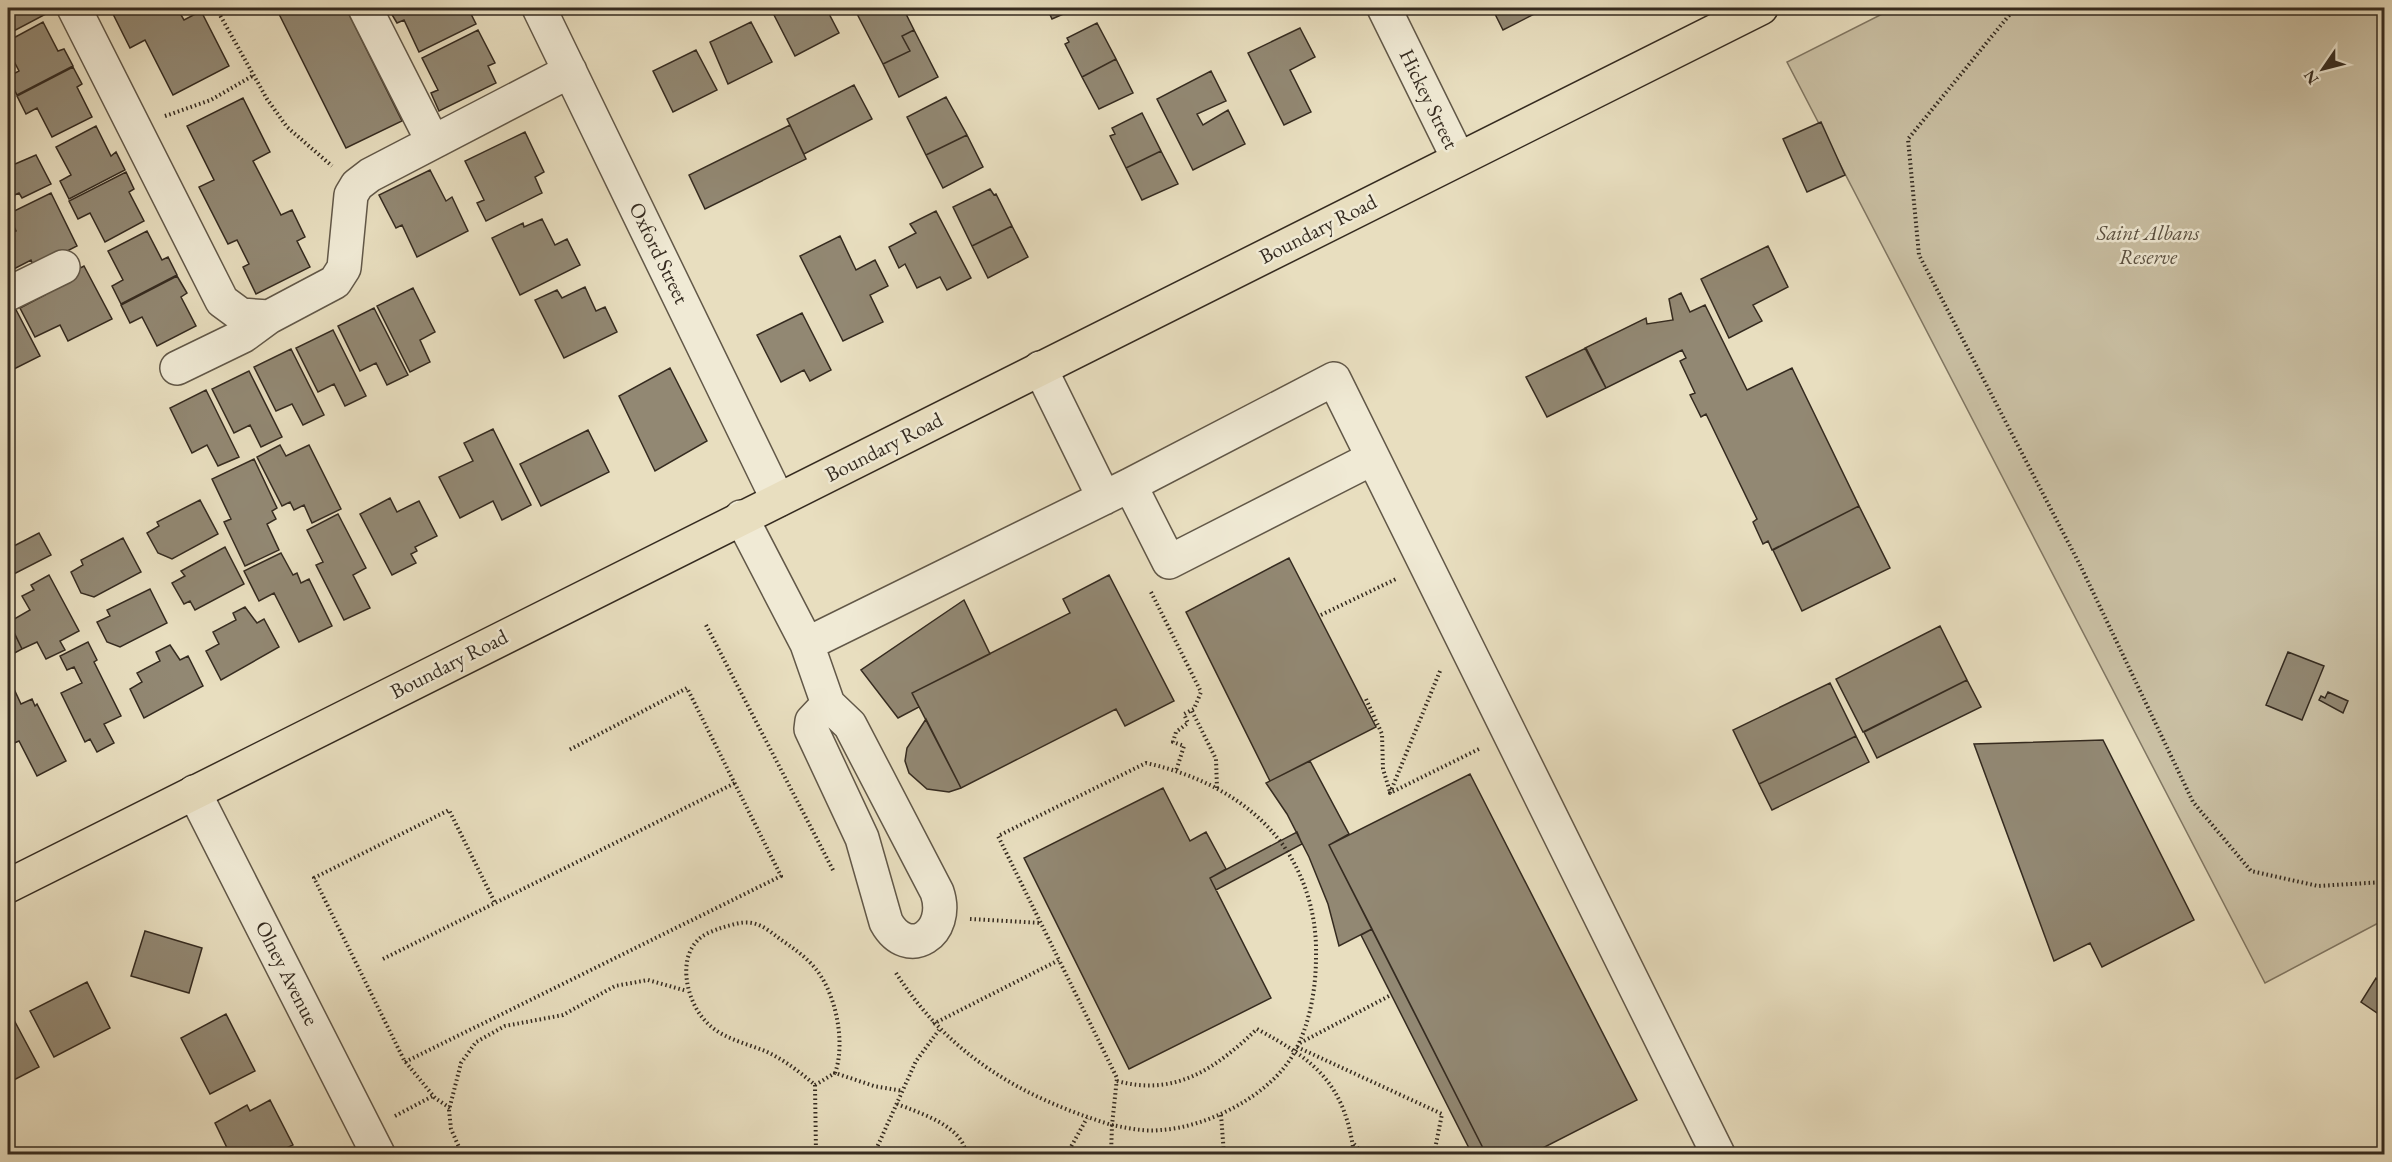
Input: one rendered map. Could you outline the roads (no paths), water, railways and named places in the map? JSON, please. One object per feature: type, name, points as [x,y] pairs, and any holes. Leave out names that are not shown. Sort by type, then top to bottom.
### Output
[{"type":"main road","name":"Boundary Road","points":[[8,886],[1761,8]]},
{"type":"street","points":[[74,8],[222,301],[241,315],[269,317]]},
{"type":"street","points":[[365,8],[433,142]]},
{"type":"street","name":"Oxford Street","points":[[539,8],[778,500]]},
{"type":"street","name":"Hickey Street","points":[[1384,8],[1458,158]]},
{"type":"street","points":[[177,368],[243,336],[269,317],[335,282],[344,268],[348,207],[357,185],[370,175],[570,71]]},
{"type":"street","points":[[8,294],[63,267]]},
{"type":"street","points":[[1040,368],[1117,491],[1169,562],[1373,458]]},
{"type":"street","points":[[807,644],[1117,491],[1334,379],[1718,1155]]},
{"type":"street","points":[[741,517],[807,644],[828,704],[847,720],[853,730],[935,887],[940,903],[940,916],[931,934],[913,940],[897,936],[886,922],[862,838],[811,729],[812,721],[828,704]]},
{"type":"street","name":"Olney Avenue","points":[[194,792],[378,1155]]},
{"type":"park label","name":"Saint Albans Reserve","points":[[2148,245]]}]
